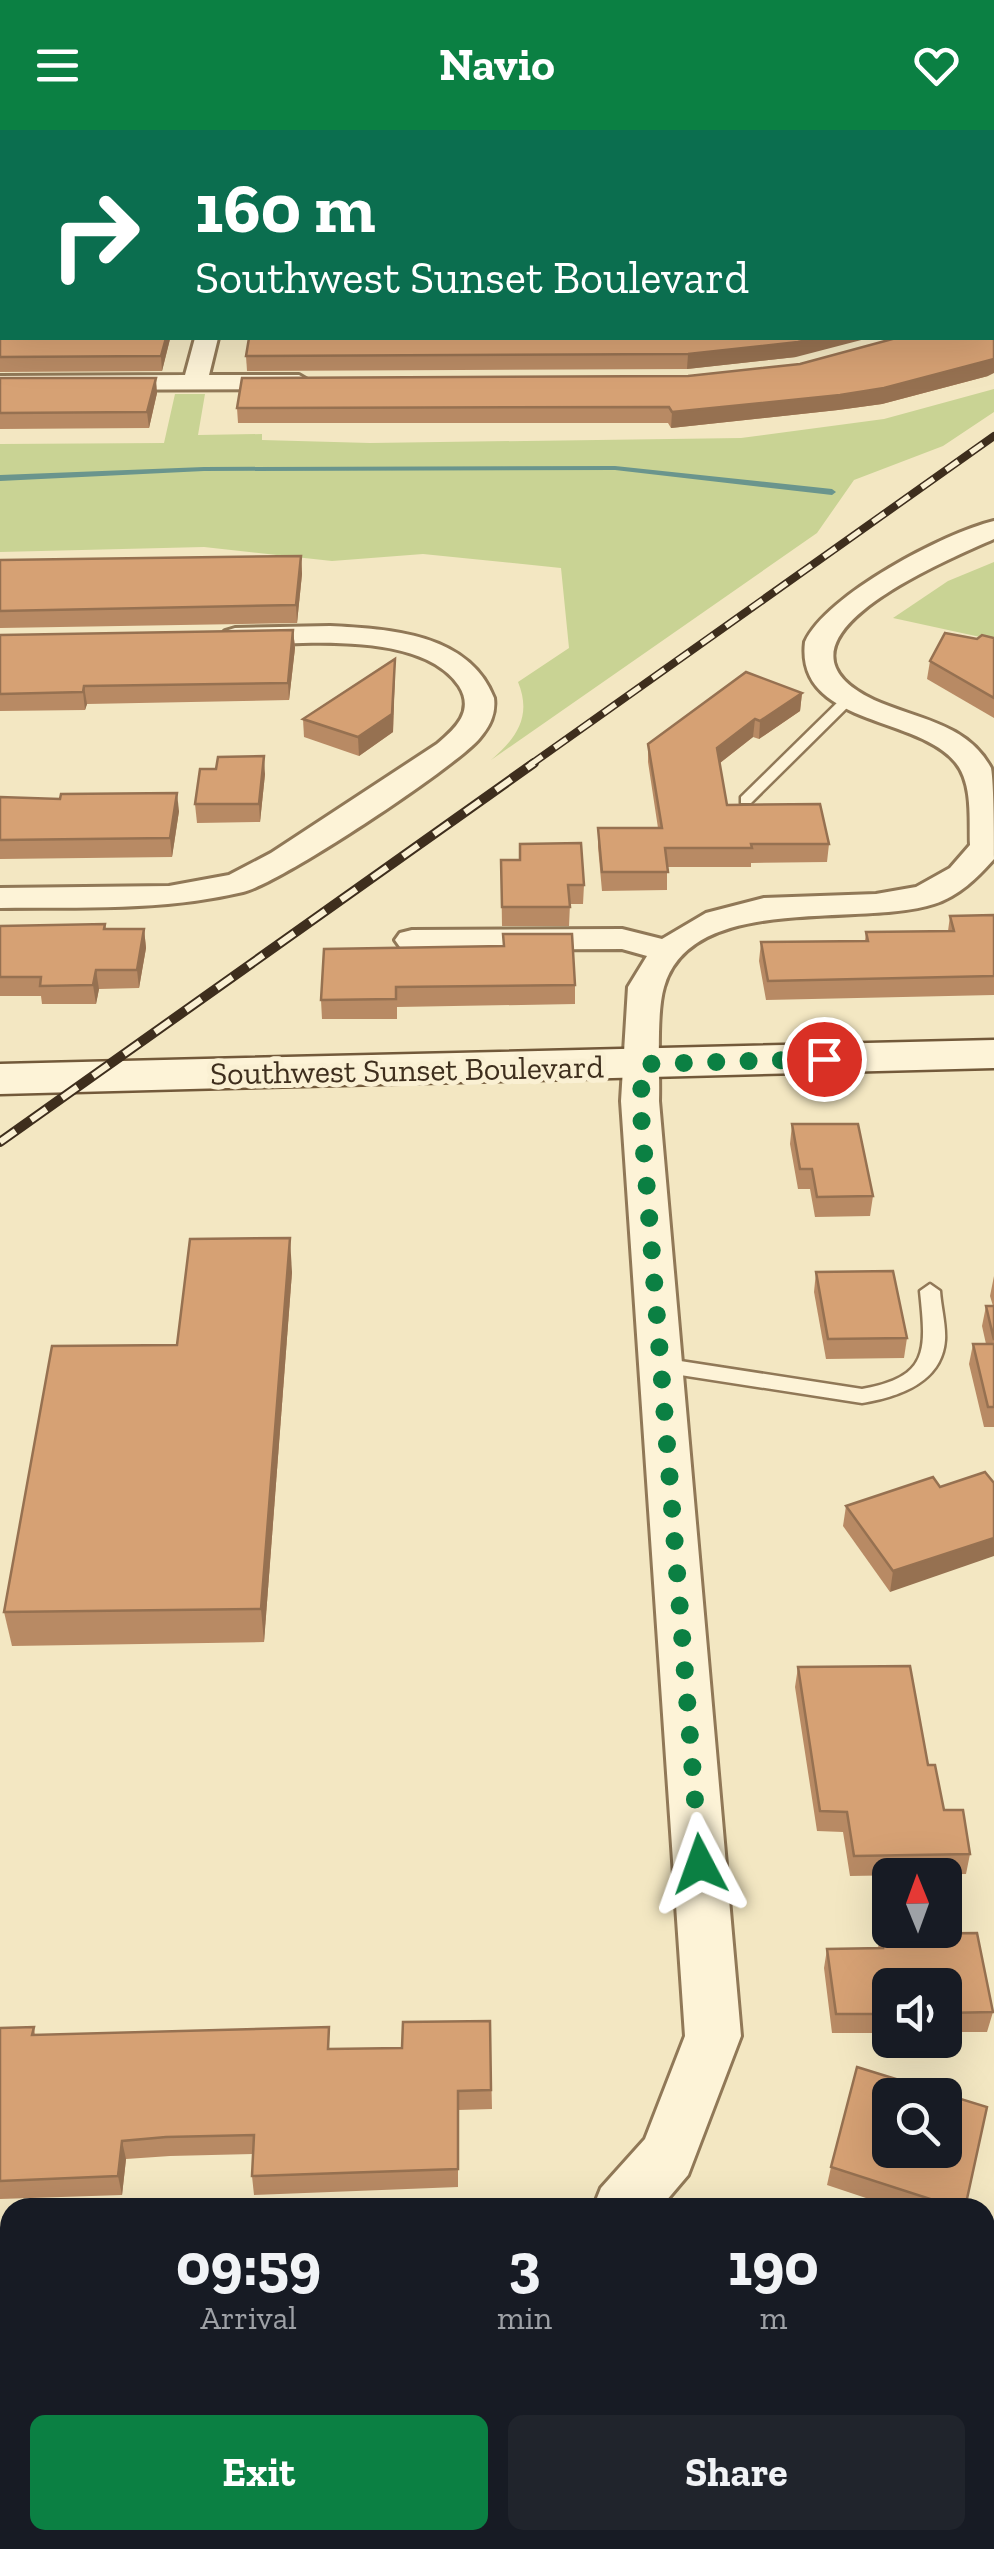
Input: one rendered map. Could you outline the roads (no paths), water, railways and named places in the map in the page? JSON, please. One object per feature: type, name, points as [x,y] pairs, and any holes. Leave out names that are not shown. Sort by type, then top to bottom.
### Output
[{"type":"main road","name":"Southwest Sunset Boulevard","points":[[0,1079],[994,1054]]},
{"type":"street","points":[[195,382],[206,340]]},
{"type":"street","points":[[0,383],[323,382]]},
{"type":"street","points":[[631,2198],[668,2156],[713,2036],[640,1101],[646,987],[680,940],[718,920],[764,908],[876,904],[925,896],[962,875],[987,847],[981,780],[971,761],[952,742],[849,699],[828,680],[819,660],[823,634],[839,616],[922,560],[994,529]]},
{"type":"street","points":[[0,898],[169,896],[238,883],[283,860],[448,750],[473,730],[481,714],[472,680],[456,665],[398,642],[347,636],[212,638]]},
{"type":"street","points":[[412,940],[622,940],[670,951]]},
{"type":"lane","points":[[746,800],[849,699]]},
{"type":"lane","points":[[661,1366],[862,1396],[890,1391],[925,1370],[935,1342],[930,1292]]},
{"type":"waterway","points":[[0,478],[204,469],[615,468],[832,492]]},
{"type":"railway","points":[[530,765],[994,436]]},
{"type":"railway","points":[[0,1142],[534,763]]}]
